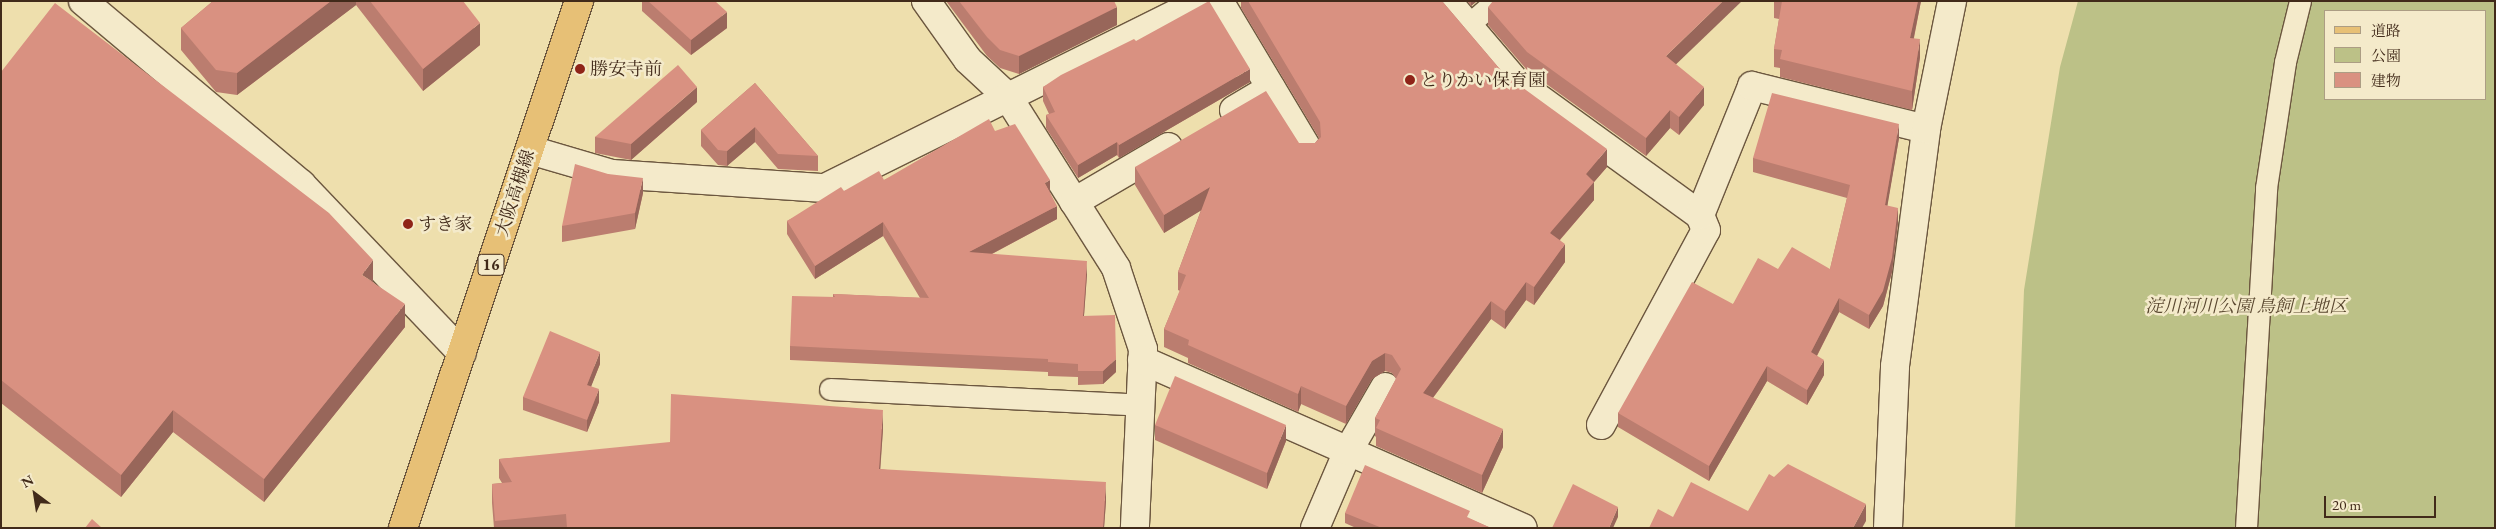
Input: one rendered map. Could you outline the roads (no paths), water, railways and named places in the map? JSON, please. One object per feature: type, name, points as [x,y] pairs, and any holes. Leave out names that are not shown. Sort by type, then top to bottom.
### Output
[{"type":"main road","name":"大阪高槻線","points":[[403,528],[579,1]]},
{"type":"street","points":[[83,1],[301,184],[462,353]]},
{"type":"street","points":[[926,1],[968,60],[1008,97],[1116,268],[1143,349],[1135,528]]},
{"type":"street","points":[[530,150],[612,174],[825,188],[1201,1]]},
{"type":"street","points":[[1219,1],[1306,148]]},
{"type":"street","points":[[1448,1],[1516,82],[1700,215],[1706,230],[1601,425]]},
{"type":"street","points":[[1888,528],[1895,366],[1926,129],[1952,1]]},
{"type":"street","points":[[1700,215],[1752,86],[1926,129]]},
{"type":"street","points":[[1074,202],[1271,88]]},
{"type":"street","points":[[1142,360],[1523,528]]},
{"type":"street","points":[[1315,528],[1348,451],[1385,387]]},
{"type":"lane","points":[[1468,25],[1496,1]]},
{"type":"lane","points":[[2246,528],[2266,188],[2284,62],[2300,1]]},
{"type":"lane","points":[[830,388],[1140,405]]},
{"type":"place","name":"勝安寺前","points":[[580,69]]},
{"type":"place","name":"とりかい保育園","points":[[1410,80]]},
{"type":"place","name":"すき家","points":[[408,224]]},
{"type":"park label","name":"淀川河川公園 鳥飼上地区","points":[[2246,306]]}]
